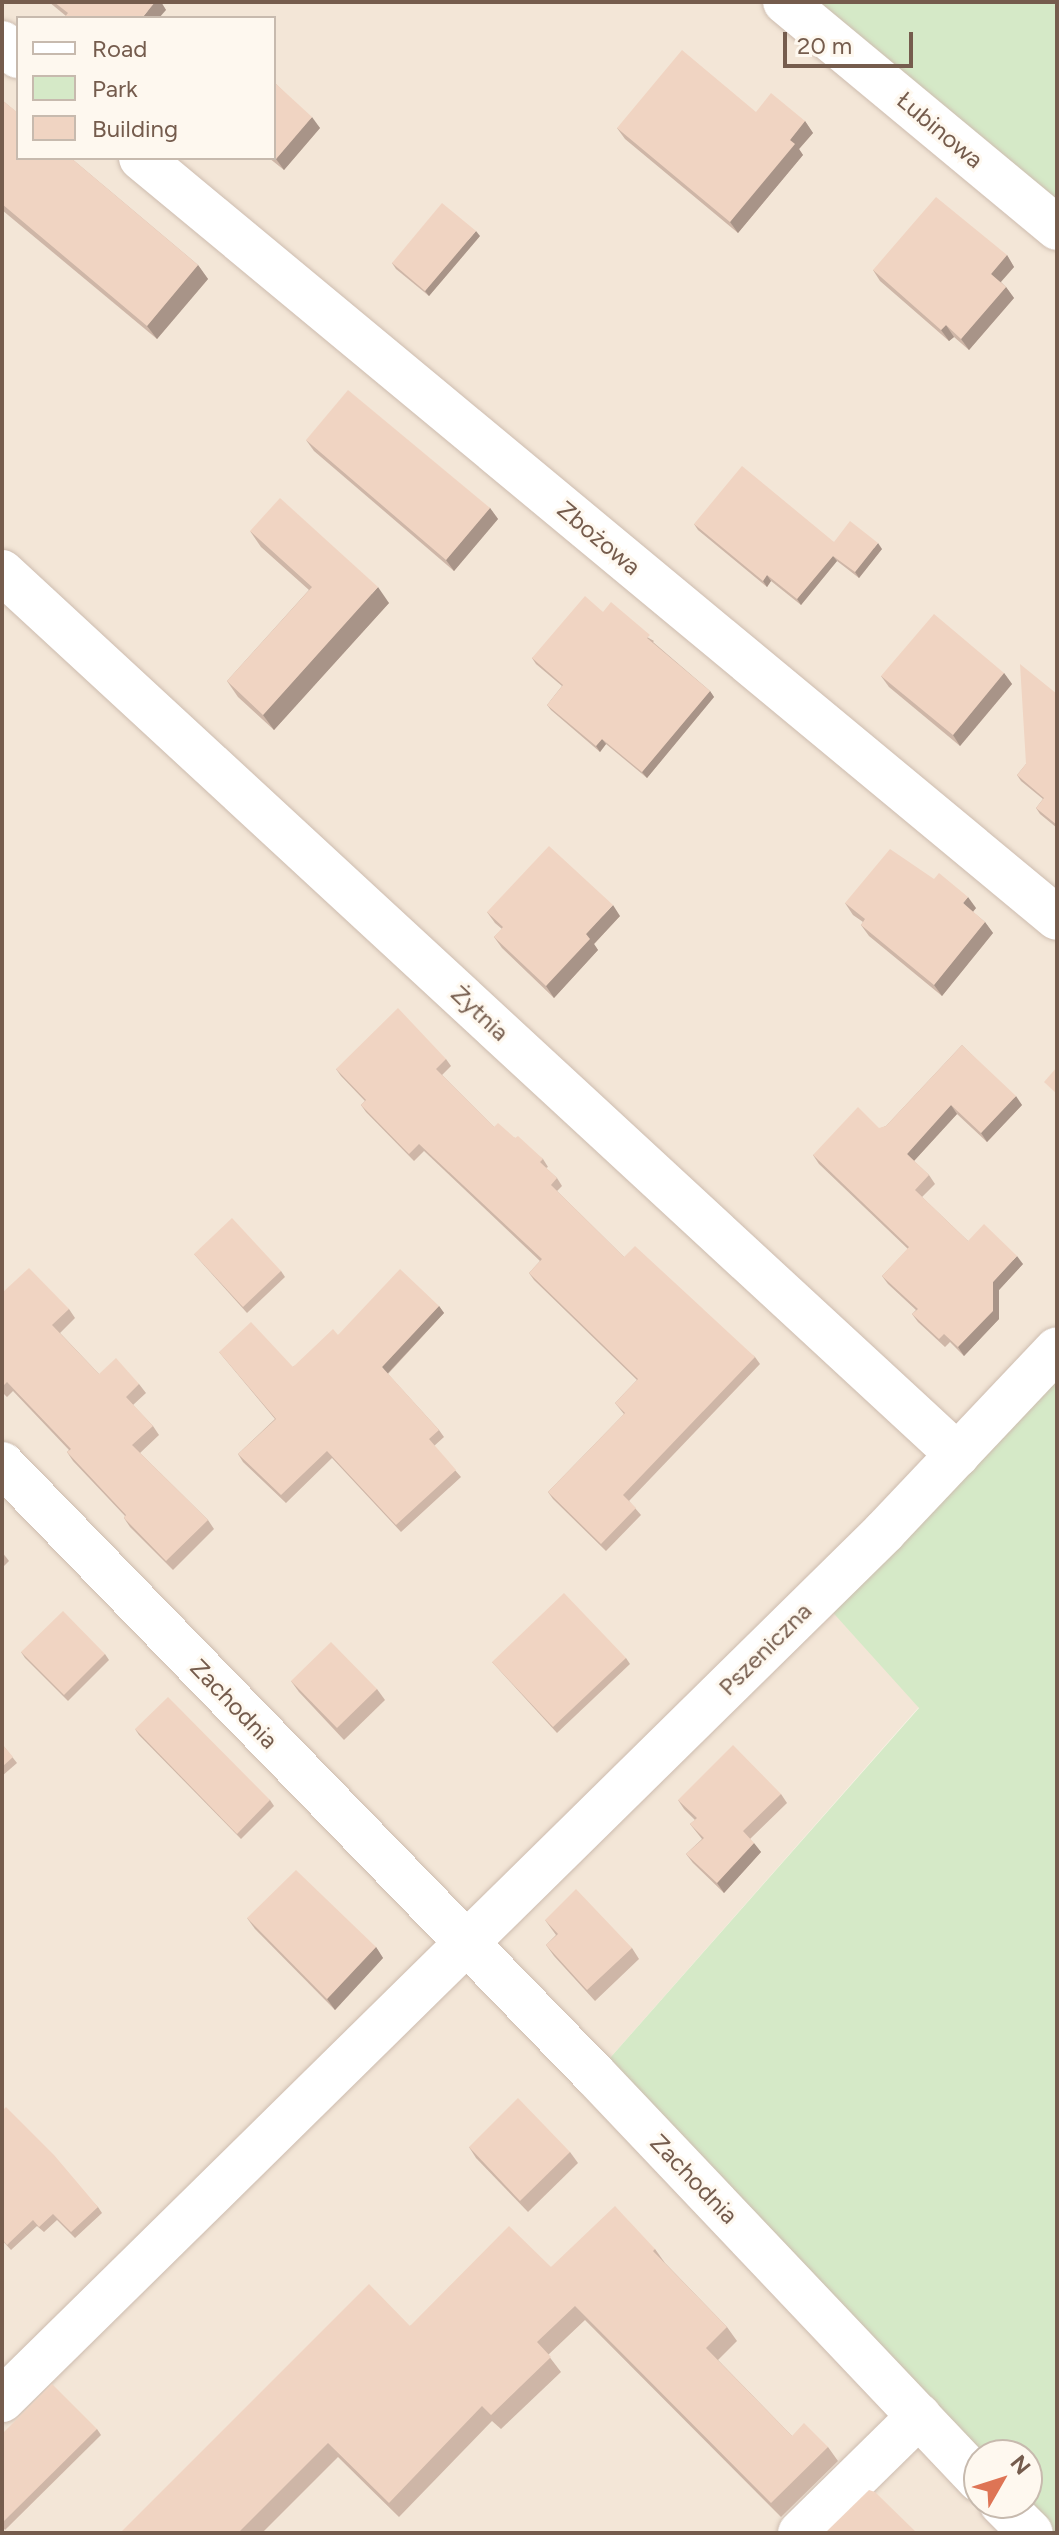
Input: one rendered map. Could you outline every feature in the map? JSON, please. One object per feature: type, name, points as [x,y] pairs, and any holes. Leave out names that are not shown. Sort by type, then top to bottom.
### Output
[{"type":"street","name":"Łubinowa","points":[[785,2],[1057,228]]},
{"type":"street","name":"Zbożowa","points":[[143,160],[1057,918]]},
{"type":"street","name":"Żytnia","points":[[2,572],[958,1455]]},
{"type":"street","name":"Pszeniczna","points":[[467,1944],[958,1455],[1057,1349]]},
{"type":"street","name":"Zachodnia","points":[[2,1464],[963,2463]]},
{"type":"street","points":[[2,2400],[467,1944]]},
{"type":"street","points":[[800,2533],[919,2416]]},
{"type":"shaded area","points":[[2,2],[785,2],[1057,63],[1057,1343],[919,1707],[595,2075],[963,2463],[963,2519],[1017,2519],[1031,2533],[2,2533]]},
{"type":"green space","points":[[785,2],[1057,2],[1057,228]]},
{"type":"green space","points":[[1057,1349],[1057,2533],[1031,2533],[1030,2519],[1043,2519],[1043,2439],[963,2439],[595,2075],[919,1708],[818,1596]]},
{"type":"building","points":[[54,2],[155,2],[144,16],[66,16],[68,13]]},
{"type":"building","points":[[682,50],[756,112],[771,93],[805,121],[790,140],[795,144],[730,222],[617,128]]},
{"type":"building","points":[[276,84],[312,117],[276,159]]},
{"type":"building","points":[[2,100],[16,111],[16,160],[73,160],[198,265],[147,326],[2,204]]},
{"type":"building","points":[[936,197],[1007,255],[991,274],[1006,287],[961,339],[946,325],[941,330],[873,270]]},
{"type":"building","points":[[442,203],[476,231],[425,291],[392,263]]},
{"type":"building","points":[[348,390],[490,508],[446,560],[306,440]]},
{"type":"building","points":[[742,466],[834,542],[850,521],[878,543],[855,572],[833,556],[797,599],[767,575],[763,581],[694,524]]},
{"type":"building","points":[[280,498],[378,587],[263,715],[227,681],[312,587],[250,531]]},
{"type":"building","points":[[585,596],[603,612],[611,602],[650,635],[647,638],[710,691],[642,772],[602,739],[596,746],[547,705],[563,685],[532,658]]},
{"type":"building","points":[[934,614],[1004,673],[953,735],[881,676]]},
{"type":"building","points":[[1020,664],[1057,694],[1057,825],[1036,808],[1044,798],[1017,775],[1026,764]]},
{"type":"building","points":[[549,846],[613,905],[586,934],[590,939],[546,986],[494,937],[503,927],[487,912]]},
{"type":"building","points":[[890,849],[934,879],[939,873],[968,897],[963,903],[985,922],[934,985],[861,925],[865,919],[845,903]]},
{"type":"building","points":[[398,1008],[446,1059],[436,1069],[494,1127],[498,1123],[515,1138],[518,1136],[543,1159],[540,1162],[557,1178],[551,1185],[624,1257],[635,1246],[755,1357],[623,1495],[636,1508],[601,1544],[548,1492],[625,1413],[615,1403],[638,1379],[529,1273],[542,1259],[419,1144],[409,1154],[361,1105],[366,1100],[336,1069]]},
{"type":"building","points":[[962,1045],[1016,1096],[981,1133],[951,1105],[907,1154],[929,1175],[915,1190],[968,1241],[984,1224],[1017,1256],[993,1282],[993,1311],[958,1347],[944,1334],[939,1339],[912,1314],[918,1309],[882,1276],[909,1247],[813,1155],[858,1107],[879,1128],[886,1126]]},
{"type":"building","points":[[1057,1067],[1057,1094],[1044,1082]]},
{"type":"building","points":[[232,1218],[281,1271],[243,1307],[194,1254]]},
{"type":"building","points":[[29,1268],[69,1309],[52,1325],[99,1374],[116,1358],[139,1384],[126,1397],[153,1426],[132,1445],[208,1520],[166,1561],[67,1452],[71,1449],[7,1382],[2,1387],[2,1293]]},
{"type":"building","points":[[400,1269],[439,1306],[382,1367],[439,1430],[429,1439],[456,1470],[396,1525],[327,1451],[281,1495],[238,1454],[276,1419],[219,1352],[251,1322],[293,1367],[333,1329],[338,1335]]},
{"type":"building","points":[[564,1593],[626,1658],[553,1727],[492,1662]]},
{"type":"building","points":[[63,1611],[105,1654],[64,1695],[21,1652]]},
{"type":"building","points":[[331,1642],[377,1689],[337,1728],[291,1681]]},
{"type":"building","points":[[168,1697],[270,1800],[237,1834],[135,1729]]},
{"type":"building","points":[[2,1744],[13,1757],[2,1767]]},
{"type":"building","points":[[733,1745],[781,1794],[743,1831],[754,1843],[717,1883],[686,1854],[704,1838],[690,1824],[697,1818],[678,1800]]},
{"type":"building","points":[[296,1870],[376,1947],[327,1999],[247,1918]]},
{"type":"building","points":[[576,1889],[632,1948],[587,1990],[546,1945],[558,1934],[545,1920]]},
{"type":"building","points":[[518,2098],[570,2152],[520,2201],[469,2147]]},
{"type":"building","points":[[6,2107],[54,2155],[98,2207],[71,2232],[53,2214],[39,2227],[33,2220],[7,2245],[2,2239],[2,2111]]},
{"type":"building","points":[[615,2206],[655,2249],[653,2251],[727,2327],[706,2348],[792,2436],[804,2423],[828,2447],[771,2503],[575,2306],[537,2342],[551,2357],[491,2415],[482,2406],[389,2503],[328,2443],[238,2533],[120,2533],[369,2284],[410,2326],[509,2226],[551,2267]]},
{"type":"building","points":[[52,2384],[97,2429],[2,2523],[2,2434]]},
{"type":"building","points":[[869,2490],[875,2492],[917,2533],[825,2533]]}]
